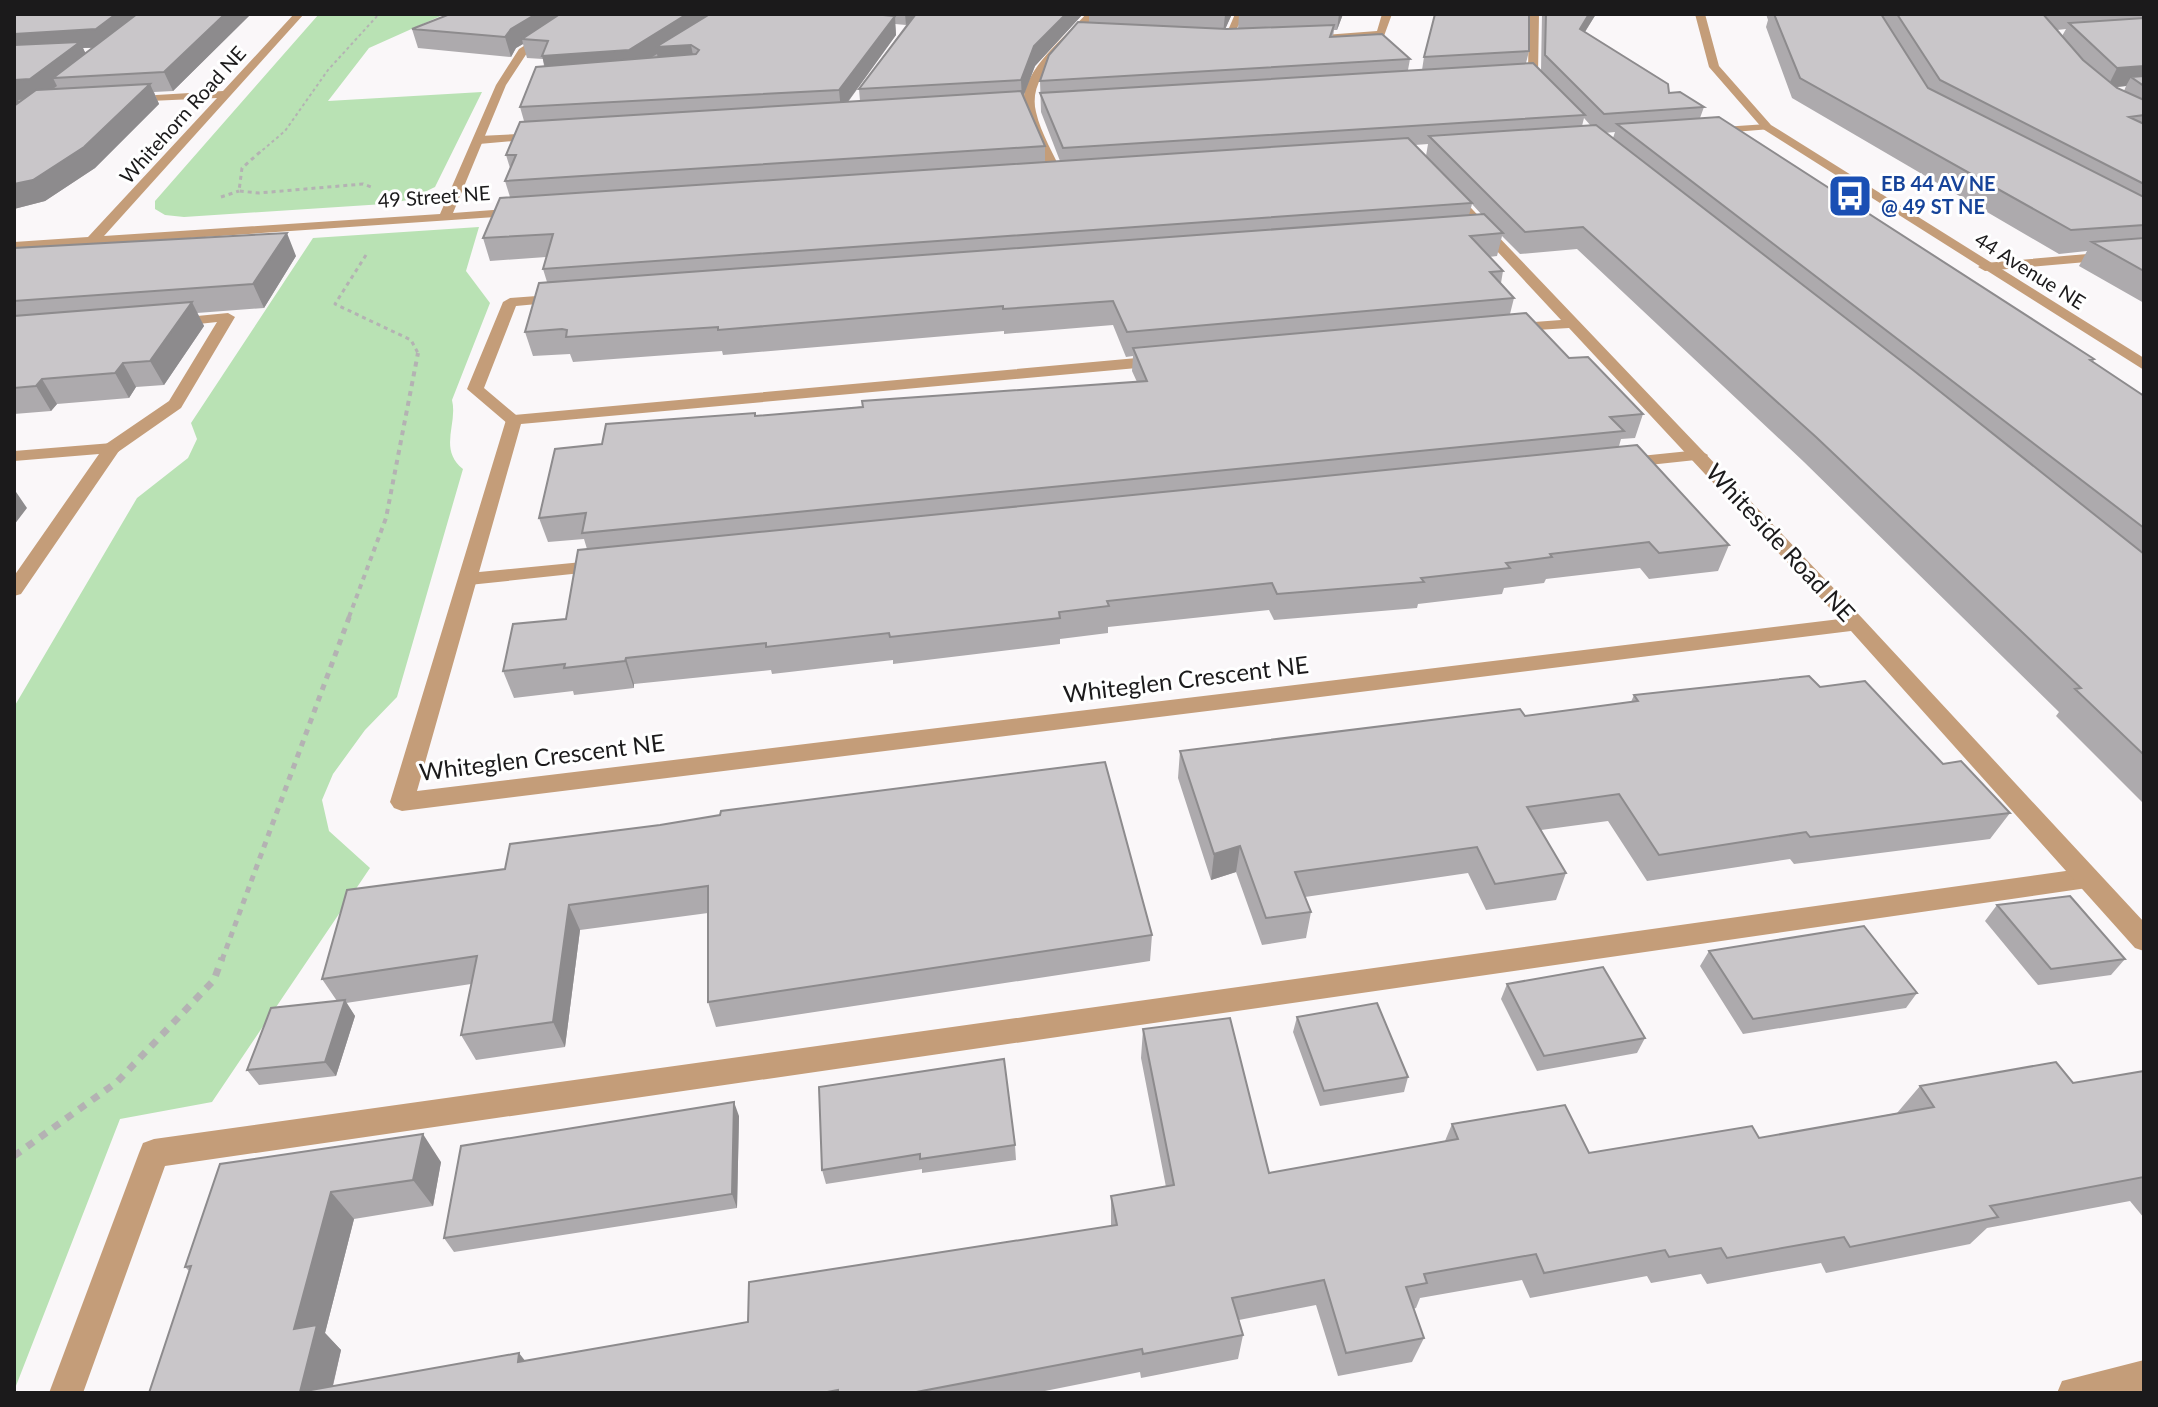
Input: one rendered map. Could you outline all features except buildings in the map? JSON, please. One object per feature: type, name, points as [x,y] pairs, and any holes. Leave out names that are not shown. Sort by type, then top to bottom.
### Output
[{"type":"street","name":"Whitehorn Road NE","points":[[92,241],[299,14]]},
{"type":"street","points":[[445,217],[501,85],[523,51],[581,14]]},
{"type":"street","points":[[1057,175],[1029,107],[1033,88],[1048,61],[1091,14]]},
{"type":"street","points":[[1226,40],[1240,14]]},
{"type":"street","points":[[1288,37],[1381,34],[1387,14]]},
{"type":"street","points":[[1501,77],[1538,81],[1534,14]]},
{"type":"street","name":"44 Avenue NE","points":[[1700,14],[1714,67],[1767,127],[2144,365]]},
{"type":"street","points":[[1077,32],[1092,33]]},
{"type":"street","points":[[1210,40],[1241,39]]},
{"type":"street","points":[[501,85],[516,84]]},
{"type":"street","points":[[107,100],[227,94]]},
{"type":"street","points":[[1014,108],[1045,106]]},
{"type":"street","points":[[1700,132],[1767,127]]},
{"type":"street","points":[[479,140],[559,135]]},
{"type":"street","points":[[1042,176],[1073,174]]},
{"type":"street","name":"Whiteside Road NE","points":[[1432,174],[1479,230],[1575,323],[1699,455],[2144,940]]},
{"type":"street","name":"49 Street NE","points":[[14,246],[540,210]]},
{"type":"street","points":[[1985,267],[2144,253]]},
{"type":"street","points":[[573,297],[510,302],[475,389],[514,420],[1179,359]]},
{"type":"street","points":[[14,590],[112,448],[175,404],[228,317],[152,323]]},
{"type":"street","points":[[1480,332],[1575,323]]},
{"type":"street","name":"Whiteglen Crescent NE","points":[[514,420],[402,802],[1856,624]]},
{"type":"street","points":[[14,456],[112,448]]},
{"type":"street","points":[[1604,464],[1699,455]]},
{"type":"street","points":[[469,579],[627,563]]},
{"type":"street","points":[[66,1393],[154,1153],[2087,878]]},
{"type":"street","points":[[2074,1393],[2144,1377]]},
{"type":"path","points":[[375,188],[363,184],[259,193],[239,191],[242,168],[285,131],[328,70],[379,14]]},
{"type":"path","points":[[14,1156],[117,1082],[214,980],[386,518],[419,354],[411,340],[335,304],[374,244]]},
{"type":"green space","points":[[319,14],[445,14],[369,48],[328,101],[482,92],[435,187],[408,200],[384,204],[184,217],[165,215],[155,209],[155,201]]},
{"type":"green space","points":[[479,227],[466,271],[490,303],[452,400],[450,445],[463,469],[397,697],[365,730],[333,774],[322,800],[329,831],[370,868],[212,1102],[120,1119],[14,1391],[14,707],[137,498],[188,458],[197,439],[191,423],[313,238]]},
{"type":"place","name":"EB 44 AV NE @ 49 ST NE","points":[[1850,196]]}]
